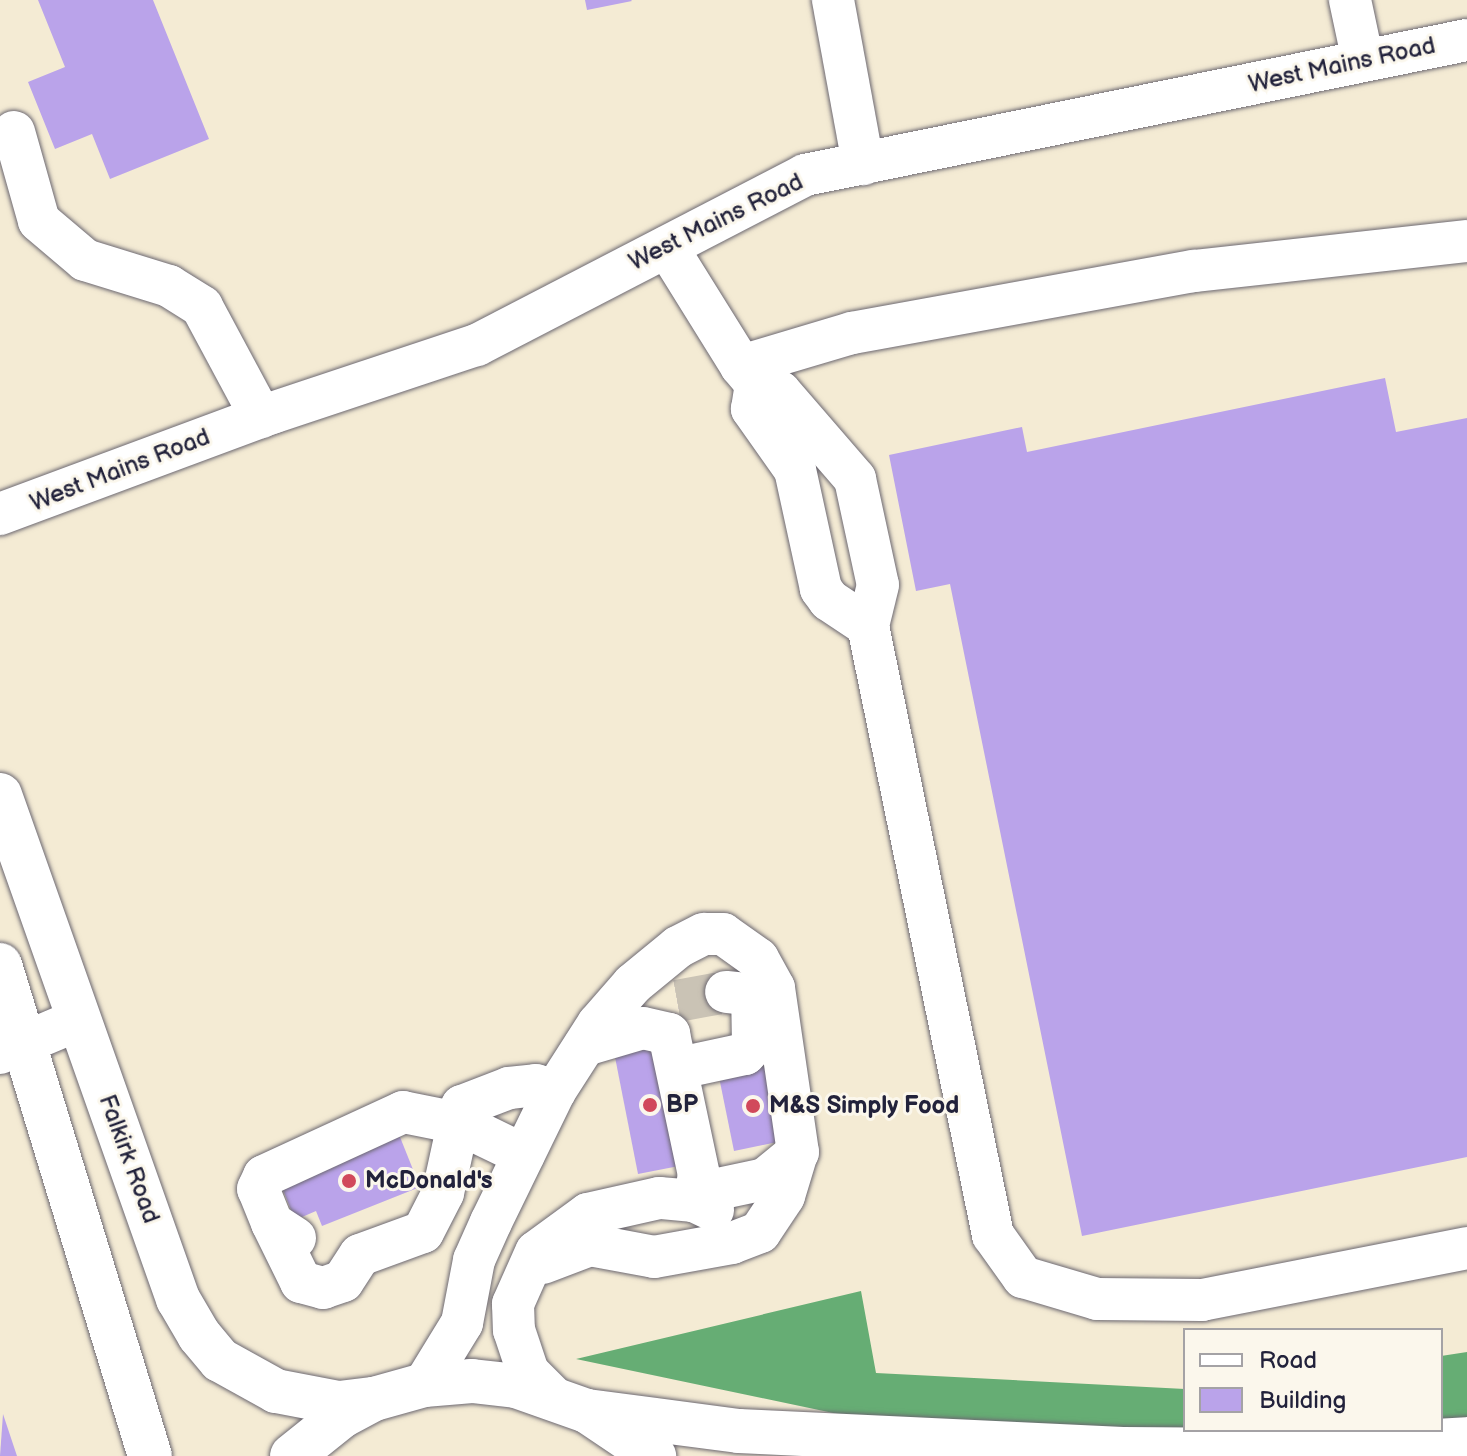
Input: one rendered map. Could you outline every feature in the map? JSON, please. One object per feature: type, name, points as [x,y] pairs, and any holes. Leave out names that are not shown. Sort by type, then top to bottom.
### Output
[{"type":"main road","name":"Falkirk Road","points":[[0,795],[178,1299],[199,1335],[220,1360],[276,1391],[339,1403],[374,1399]]},
{"type":"main road","points":[[0,965],[13,1047],[150,1456]]},
{"type":"main road","points":[[292,1456],[342,1416],[374,1399],[424,1385],[472,1381],[570,1404],[739,1431],[1123,1449],[1278,1450],[1467,1439]]},
{"type":"main road","points":[[570,1404],[654,1456]]},
{"type":"street","points":[[833,0],[863,164]]},
{"type":"street","points":[[1350,0],[1363,61]]},
{"type":"street","name":"West Mains Road","points":[[0,514],[261,417],[477,345],[805,175],[1467,40]]},
{"type":"street","points":[[14,132],[39,221],[85,260],[169,286],[202,307],[261,417]]},
{"type":"street","points":[[748,375],[852,333],[1194,271],[1467,241]]},
{"type":"street","points":[[667,247],[748,375],[752,409],[795,470],[821,589],[829,600],[868,626]]},
{"type":"street","points":[[748,375],[780,392],[855,479],[878,585],[868,626],[993,1235],[1023,1277],[1097,1299],[1202,1300],[1467,1248]]},
{"type":"street","points":[[424,1385],[462,1323],[474,1260],[555,1091],[585,1045],[633,984],[678,947],[704,934],[723,934],[741,942],[774,988],[798,1152],[784,1196],[760,1232],[732,1243],[654,1257],[590,1245],[545,1262],[521,1281]]},
{"type":"street","points":[[675,1032],[689,1066],[745,1054],[753,1045],[752,1006],[746,994],[726,992]]},
{"type":"street","points":[[13,1047],[78,1020]]},
{"type":"street","points":[[585,1045],[643,1028],[675,1032]]},
{"type":"street","points":[[675,1032],[699,1175],[694,1201]]},
{"type":"street","points":[[524,1155],[458,1123],[403,1112],[264,1176],[258,1189],[301,1282],[323,1288],[351,1268],[423,1232],[443,1193],[458,1123],[462,1106],[509,1088],[536,1085],[555,1091]]},
{"type":"street","points":[[694,1201],[718,1189],[765,1179],[798,1152]]},
{"type":"street","points":[[570,1404],[528,1372],[517,1349],[513,1304],[536,1252],[588,1214],[659,1198],[694,1201],[725,1210],[784,1196]]},
{"type":"green space","points":[[861,1291],[876,1373],[1183,1389],[1183,1431],[871,1421],[576,1359]]},
{"type":"green space","points":[[1467,1352],[1467,1418],[1443,1420],[1443,1356]]},
{"type":"building","points":[[38,0],[153,0],[209,139],[110,179],[92,134],[55,149],[28,82],[65,67]]},
{"type":"building","points":[[585,0],[631,0],[632,1],[587,10]]},
{"type":"building","points":[[1385,378],[1396,432],[1467,418],[1467,1157],[1082,1236],[950,584],[916,591],[889,455],[1022,427],[1027,452]]},
{"type":"building","points":[[723,973],[727,1003],[679,1010],[674,981]]},
{"type":"building","points":[[659,1038],[684,1165],[638,1174],[613,1047]]},
{"type":"building","name":"M&S Simply Food","points":[[771,1062],[787,1140],[734,1151],[718,1072]]},
{"type":"building","name":"McDonald's","points":[[396,1127],[420,1187],[322,1226],[316,1211],[295,1220],[277,1175]]},
{"type":"building","points":[[3,1414],[17,1456],[0,1456]]},
{"type":"tunnel","points":[[677,1001],[726,992]]},
{"type":"place","name":"BP","points":[[650,1105]]},
{"type":"place","name":"M&S Simply Food","points":[[753,1106]]},
{"type":"place","name":"McDonald's","points":[[349,1181]]}]
